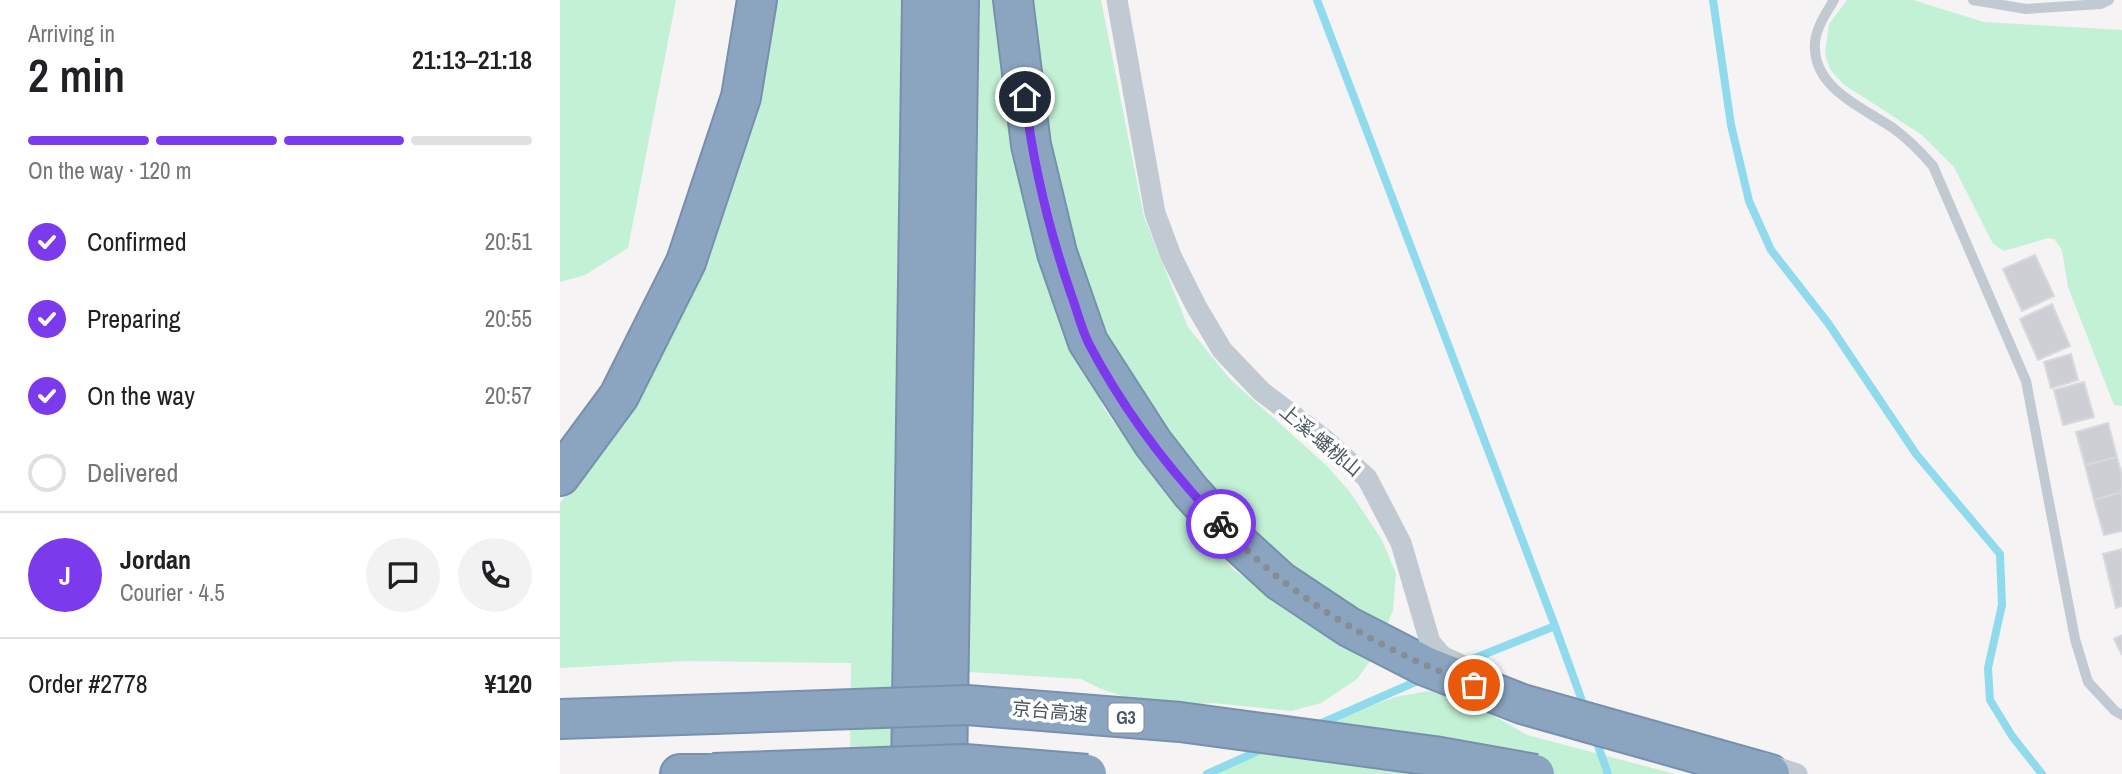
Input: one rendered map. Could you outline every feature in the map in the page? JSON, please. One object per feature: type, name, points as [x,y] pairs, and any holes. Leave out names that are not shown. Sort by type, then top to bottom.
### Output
[{"type":"highway","points":[[560,476],[619,396],[686,262],[741,97],[757,0]]},
{"type":"highway","points":[[911,774],[922,0]]},
{"type":"highway","points":[[947,774],[959,0]]},
{"type":"highway","points":[[1013,0],[1031,145],[1057,253],[1088,342],[1153,443],[1191,492],[1232,537],[1280,581],[1349,627],[1425,666],[1522,704],[1770,774]]},
{"type":"highway","name":"京台高速","points":[[560,719],[967,705],[1180,722],[1434,756],[1535,774]]},
{"type":"highway","points":[[705,774],[965,764],[1087,774]]},
{"type":"street","name":"上溪-蟠桃山","points":[[1117,0],[1155,213],[1171,256],[1222,350],[1261,391],[1324,439],[1367,478],[1401,543],[1430,642],[1442,656],[1535,700],[1721,748],[1797,774]]},
{"type":"lane","points":[[1834,0],[1823,17],[1817,34],[1815,50],[1820,71],[1832,87],[1917,147],[1933,166],[2026,381],[2075,639],[2088,682],[2122,715]]},
{"type":"lane","points":[[1973,0],[2026,9],[2101,4],[2109,0]]},
{"type":"green space","points":[[560,0],[676,0],[628,248],[585,275],[560,282]]},
{"type":"green space","points":[[775,0],[907,0],[894,774],[850,774],[851,663],[688,661],[560,668],[560,503],[587,469]]},
{"type":"green space","points":[[977,0],[998,0],[1011,123],[1042,273],[1105,410],[1167,495],[1235,571],[1260,587],[1282,555],[1191,465],[1134,391],[1092,304],[1063,219],[1047,130],[1033,0],[1101,0],[1144,217],[1188,327],[1230,379],[1326,465],[1350,492],[1382,540],[1396,574],[1393,610],[1376,653],[1357,679],[1321,703],[1291,711],[1213,703],[1156,707],[1101,689],[1081,679],[969,672]]},
{"type":"green space","points":[[1847,0],[1913,0],[1984,22],[2122,30],[2122,406],[2114,405],[2068,287],[2062,250],[2054,239],[2048,238],[2004,251],[1993,244],[1954,167],[1922,135],[1843,84],[1830,69],[1825,54],[1829,24]]},
{"type":"green space","points":[[1429,691],[1467,700],[1527,735],[1675,774],[1206,774],[1395,697]]},
{"type":"building","points":[[2035,255],[2054,296],[2022,311],[2003,269]]},
{"type":"building","points":[[2052,304],[2070,346],[2038,360],[2020,319]]},
{"type":"building","points":[[2071,354],[2078,380],[2051,388],[2044,362]]},
{"type":"building","points":[[2084,382],[2094,417],[2063,425],[2054,390]]},
{"type":"building","points":[[2108,423],[2117,457],[2085,465],[2076,432]]},
{"type":"building","points":[[2117,457],[2122,475],[2122,492],[2094,500],[2085,465]]},
{"type":"building","points":[[2122,492],[2122,531],[2104,535],[2094,500]]},
{"type":"building","points":[[2122,549],[2122,606],[2116,608],[2103,554]]},
{"type":"building","points":[[2122,635],[2122,655],[2114,639]]},
{"type":"waterway","points":[[1317,0],[1585,709]]},
{"type":"waterway","points":[[1713,0],[1731,125],[1749,201],[1771,250],[1828,323],[1916,454],[2000,554],[2002,605],[1988,668],[1990,700],[2012,736],[2042,774]]},
{"type":"waterway","points":[[1460,664],[1555,626]]},
{"type":"waterway","points":[[1315,726],[1422,679]]},
{"type":"waterway","points":[[1595,737],[1608,774]]},
{"type":"waterway","points":[[1207,774],[1265,748]]},
{"type":"way so far","points":[[1221,524],[1280,581],[1349,627],[1425,666],[1474,685]]},
{"type":"route","points":[[1025,97],[1031,145],[1057,253],[1088,342],[1153,443],[1191,492],[1221,524]]}]
